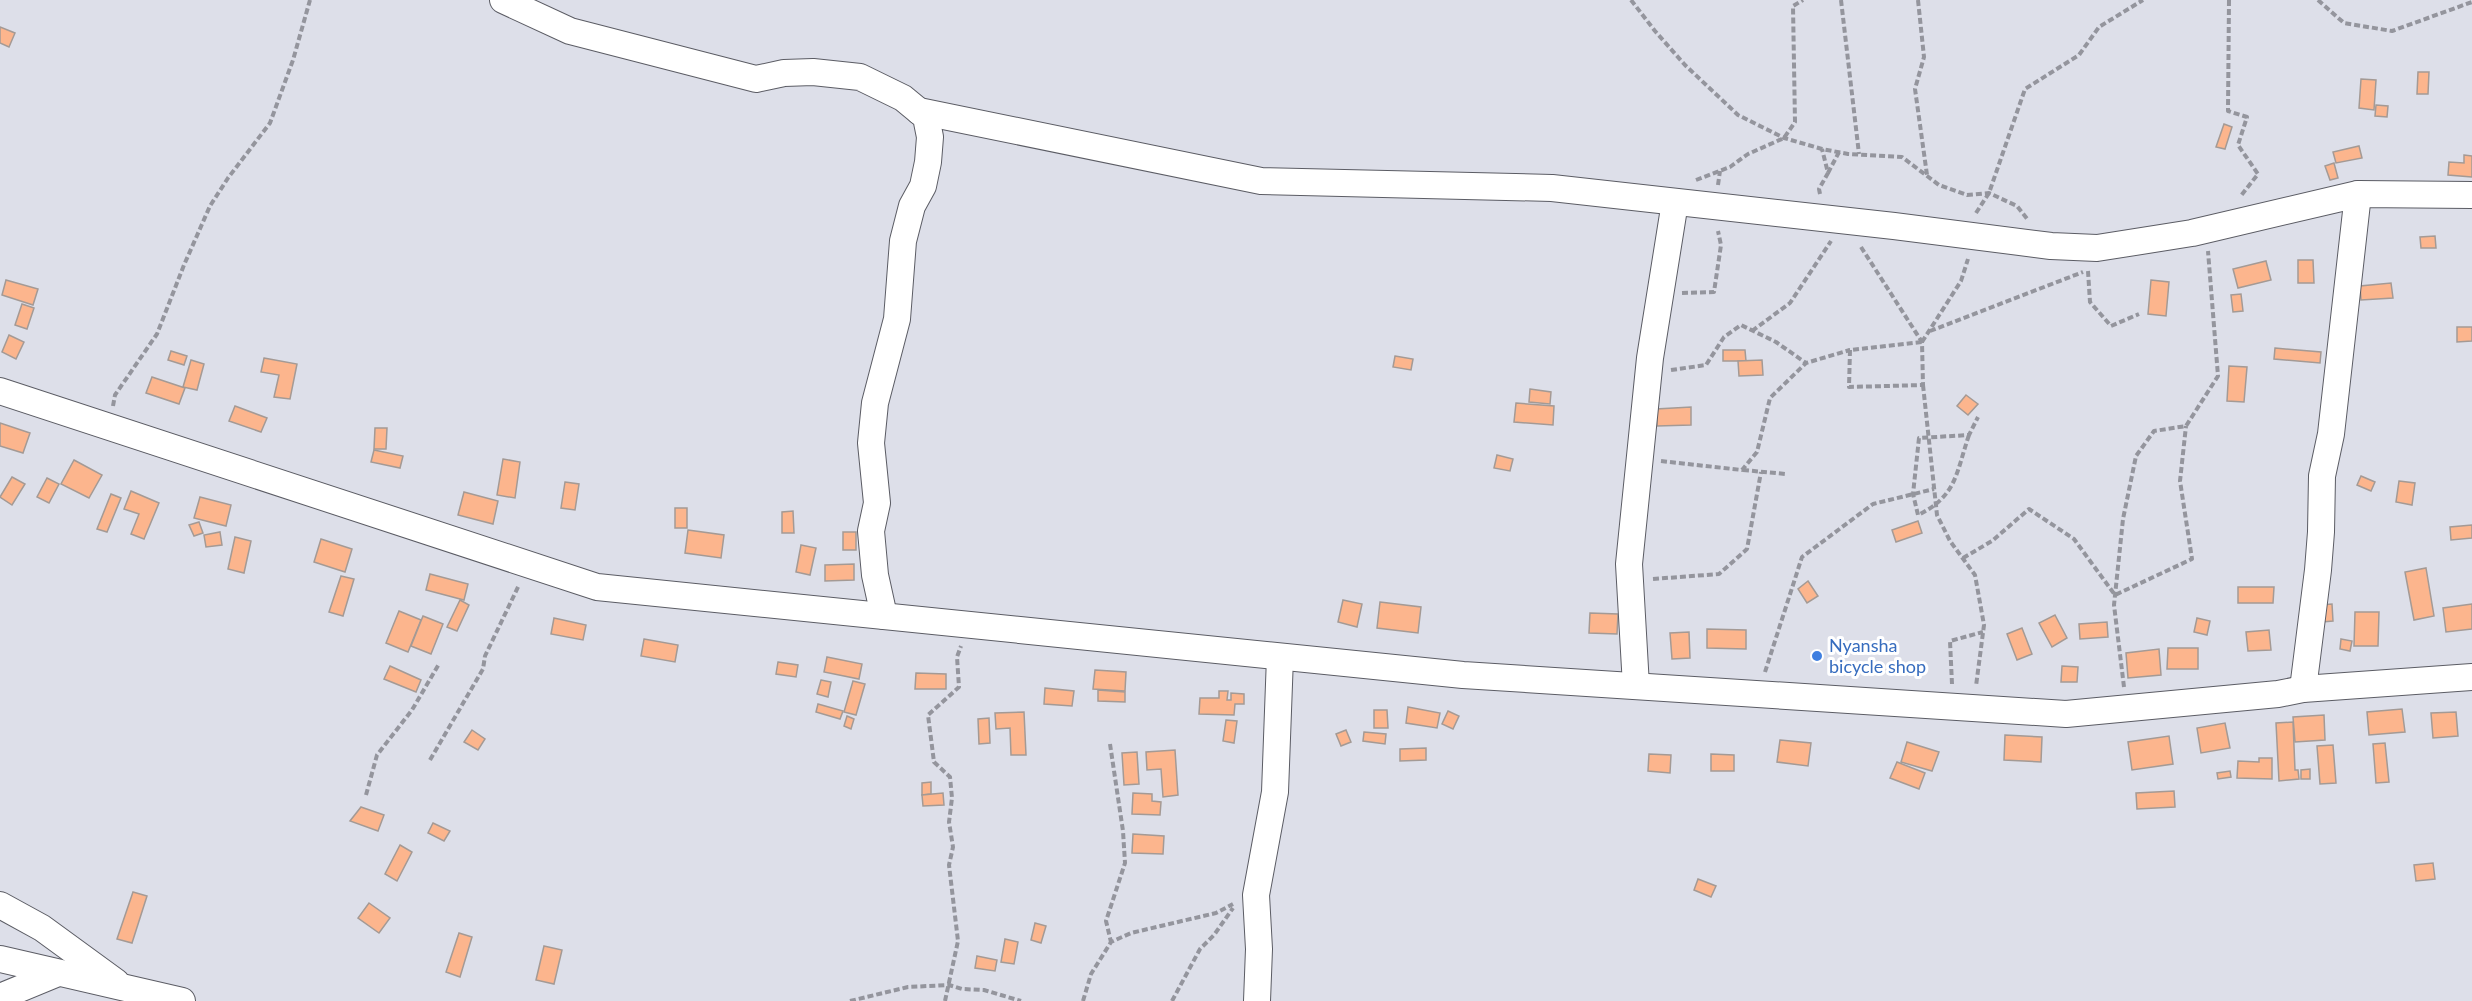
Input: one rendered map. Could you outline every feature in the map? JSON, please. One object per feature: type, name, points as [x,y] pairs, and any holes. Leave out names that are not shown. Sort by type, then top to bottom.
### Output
[{"type":"street","points":[[503,0],[570,31],[756,79],[813,72],[860,78],[903,98],[926,117],[930,137],[928,162],[923,186],[912,206],[903,241],[897,319],[875,403],[872,443],[878,503],[871,531],[884,616]]},
{"type":"street","points":[[919,111],[1262,181],[1551,188],[2051,246],[2097,248],[2216,228],[2358,194],[2472,195]]},
{"type":"street","points":[[2303,689],[2318,570],[2322,476],[2331,434],[2337,362],[2358,194]]},
{"type":"street","points":[[1636,686],[1629,564],[1648,373],[1675,202]]},
{"type":"street","points":[[0,391],[597,587],[1479,677],[2066,714],[2278,694],[2303,689],[2472,677]]},
{"type":"street","points":[[1257,1001],[1256,895],[1275,792],[1280,657]]},
{"type":"street","points":[[0,905],[42,928],[123,987]]},
{"type":"street","points":[[0,959],[182,1001]]},
{"type":"street","points":[[0,997],[58,973]]},
{"type":"path","points":[[111,427],[115,395],[157,334],[210,206],[228,178],[270,123],[293,60],[310,0]]},
{"type":"path","points":[[1631,0],[1685,65],[1738,115],[1784,138],[1822,149],[1902,157],[1939,185],[1967,195],[1989,193],[2017,206],[2051,246]]},
{"type":"path","points":[[1675,202],[1698,178],[1730,167],[1748,154],[1784,138],[1795,122],[1793,6],[1803,0]]},
{"type":"path","points":[[1841,0],[1860,154]]},
{"type":"path","points":[[1918,0],[1924,57],[1915,90],[1927,176]]},
{"type":"path","points":[[1963,707],[1984,625],[1976,575],[1950,541],[1937,515],[1923,385],[1922,342],[1961,281],[1975,236],[1977,210],[1989,193],[2025,89],[2079,55],[2098,27],[2143,0]]},
{"type":"path","points":[[2115,596],[2192,559],[2180,482],[2186,426],[2218,376],[2207,247],[2216,228],[2258,174],[2238,145],[2247,117],[2228,111],[2229,0]]},
{"type":"path","points":[[2318,0],[2344,23],[2392,31],[2472,2]]},
{"type":"path","points":[[1822,149],[1828,173]]},
{"type":"path","points":[[1839,152],[1819,189],[1833,219],[1922,342]]},
{"type":"path","points":[[1660,293],[1714,292],[1720,245],[1714,206]]},
{"type":"path","points":[[1752,331],[1790,303],[1833,219]]},
{"type":"path","points":[[1929,331],[2088,270],[2090,302],[2111,326],[2139,314]]},
{"type":"path","points":[[1648,373],[1706,365],[1724,337],[1741,325],[1776,342],[1806,363]]},
{"type":"path","points":[[1742,470],[1757,452],[1770,398],[1806,363],[1850,350],[1922,342]]},
{"type":"path","points":[[1850,350],[1849,387],[1923,385]]},
{"type":"path","points":[[1969,435],[1919,438],[1913,494],[1918,515],[1936,506],[1950,491],[1969,435],[1978,417]]},
{"type":"path","points":[[2127,708],[2114,605],[2123,519],[2136,456],[2154,431],[2186,426]]},
{"type":"path","points":[[1640,459],[1786,474]]},
{"type":"path","points":[[1630,580],[1719,574],[1747,549],[1761,472]]},
{"type":"path","points":[[1758,694],[1802,557],[1872,504],[1934,489]]},
{"type":"path","points":[[1963,558],[1992,541],[2029,509],[2074,539],[2115,596]]},
{"type":"path","points":[[430,760],[483,669],[484,656],[498,632],[527,565]]},
{"type":"path","points":[[945,1001],[958,942],[949,865],[953,847],[949,822],[952,798],[950,777],[934,762],[928,715],[959,687],[957,657],[969,624]]},
{"type":"path","points":[[1963,707],[1950,641],[1983,632]]},
{"type":"path","points":[[366,795],[377,755],[412,710],[439,664]]},
{"type":"path","points":[[1110,744],[1123,831],[1125,863],[1106,921],[1111,942]]},
{"type":"path","points":[[1083,1001],[1091,974],[1111,942],[1131,933],[1216,913],[1237,902],[1214,935],[1200,949],[1172,1001]]},
{"type":"path","points":[[850,1001],[908,987],[949,985],[962,989],[984,990],[1021,1001]]},
{"type":"building","points":[[0,27],[15,33],[9,47],[0,43]]},
{"type":"building","points":[[2418,72],[2429,72],[2428,94],[2417,94]]},
{"type":"building","points":[[2361,79],[2376,80],[2374,110],[2359,108]]},
{"type":"building","points":[[2376,105],[2388,106],[2387,117],[2375,116]]},
{"type":"building","points":[[2224,124],[2232,127],[2225,149],[2216,147]]},
{"type":"building","points":[[2359,146],[2362,158],[2336,163],[2333,152]]},
{"type":"building","points":[[2464,155],[2472,156],[2472,177],[2448,175],[2449,162],[2464,163]]},
{"type":"building","points":[[2334,163],[2338,178],[2330,180],[2325,166]]},
{"type":"building","points":[[2435,236],[2436,248],[2421,248],[2420,237]]},
{"type":"building","points":[[2298,260],[2313,260],[2314,283],[2298,283]]},
{"type":"building","points":[[2266,261],[2271,280],[2238,288],[2233,269]]},
{"type":"building","points":[[6,280],[38,289],[33,305],[2,295]]},
{"type":"building","points":[[2151,280],[2169,282],[2166,316],[2148,314]]},
{"type":"building","points":[[2391,283],[2393,298],[2361,300],[2360,286]]},
{"type":"building","points":[[2241,294],[2243,311],[2233,312],[2231,295]]},
{"type":"building","points":[[22,304],[34,308],[27,329],[15,325]]},
{"type":"building","points":[[2457,327],[2472,327],[2472,341],[2457,342]]},
{"type":"building","points":[[9,335],[24,342],[16,359],[2,352]]},
{"type":"building","points":[[2275,348],[2321,352],[2320,363],[2274,359]]},
{"type":"building","points":[[1723,350],[1745,350],[1746,361],[1723,361]]},
{"type":"building","points":[[171,351],[187,356],[184,365],[168,360]]},
{"type":"building","points":[[1395,356],[1413,359],[1411,370],[1393,367]]},
{"type":"building","points":[[264,358],[297,364],[290,399],[274,397],[279,375],[261,372]]},
{"type":"building","points":[[191,360],[204,364],[197,390],[183,387]]},
{"type":"building","points":[[1762,360],[1763,375],[1739,376],[1738,361]]},
{"type":"building","points":[[2229,366],[2247,367],[2244,402],[2227,401]]},
{"type":"building","points":[[152,377],[185,388],[179,404],[146,393]]},
{"type":"building","points":[[1530,389],[1551,392],[1550,404],[1529,402]]},
{"type":"building","points":[[1966,395],[1978,404],[1968,415],[1957,406]]},
{"type":"building","points":[[1516,403],[1554,406],[1553,425],[1514,422]]},
{"type":"building","points":[[235,406],[267,418],[261,432],[229,421]]},
{"type":"building","points":[[1691,407],[1691,425],[1657,426],[1656,409]]},
{"type":"building","points":[[0,423],[30,433],[23,453],[0,446]]},
{"type":"building","points":[[375,428],[387,428],[386,449],[374,449]]},
{"type":"building","points":[[374,450],[403,456],[400,468],[371,462]]},
{"type":"building","points":[[1497,455],[1513,459],[1510,471],[1494,468]]},
{"type":"building","points":[[503,459],[520,462],[515,498],[497,495]]},
{"type":"building","points":[[74,460],[102,475],[89,498],[61,484]]},
{"type":"building","points":[[2361,476],[2375,482],[2371,491],[2357,485]]},
{"type":"building","points":[[12,477],[25,484],[12,505],[0,497]]},
{"type":"building","points":[[47,478],[59,484],[49,503],[37,497]]},
{"type":"building","points":[[2399,481],[2415,483],[2412,505],[2396,502]]},
{"type":"building","points":[[565,482],[579,484],[575,510],[561,508]]},
{"type":"building","points":[[131,491],[159,503],[144,539],[131,534],[139,514],[124,509]]},
{"type":"building","points":[[464,492],[498,501],[493,524],[458,515]]},
{"type":"building","points":[[111,494],[121,498],[107,532],[97,529]]},
{"type":"building","points":[[200,497],[231,505],[226,526],[194,518]]},
{"type":"building","points":[[675,508],[687,508],[687,528],[675,528]]},
{"type":"building","points":[[793,511],[794,533],[782,533],[782,512]]},
{"type":"building","points":[[1918,521],[1922,533],[1896,542],[1892,530]]},
{"type":"building","points":[[199,522],[203,533],[194,536],[189,525]]},
{"type":"building","points":[[2472,525],[2472,538],[2451,540],[2450,527]]},
{"type":"building","points":[[688,530],[724,535],[721,558],[685,553]]},
{"type":"building","points":[[220,532],[222,545],[206,547],[204,535]]},
{"type":"building","points":[[843,532],[856,532],[856,550],[843,550]]},
{"type":"building","points":[[235,537],[251,541],[244,573],[228,569]]},
{"type":"building","points":[[321,539],[352,549],[345,572],[314,562]]},
{"type":"building","points":[[801,545],[816,548],[810,575],[796,572]]},
{"type":"building","points":[[854,564],[854,580],[825,581],[825,565]]},
{"type":"building","points":[[2426,568],[2434,616],[2414,620],[2405,572]]},
{"type":"building","points":[[430,574],[468,584],[464,600],[426,590]]},
{"type":"building","points":[[341,576],[354,579],[343,616],[329,612]]},
{"type":"building","points":[[1808,581],[1818,596],[1807,603],[1798,589]]},
{"type":"building","points":[[2238,587],[2274,587],[2273,603],[2238,603]]},
{"type":"building","points":[[460,600],[469,605],[457,631],[447,627]]},
{"type":"building","points":[[1343,600],[1362,604],[1357,627],[1338,622]]},
{"type":"building","points":[[1380,602],[1421,607],[1418,633],[1377,628]]},
{"type":"building","points":[[2332,604],[2333,621],[2322,622],[2320,605]]},
{"type":"building","points":[[2472,604],[2472,629],[2446,632],[2443,608]]},
{"type":"building","points":[[399,611],[421,620],[408,652],[386,643]]},
{"type":"building","points":[[2355,612],[2379,612],[2378,646],[2354,646]]},
{"type":"building","points":[[1590,613],[1618,614],[1617,634],[1589,633]]},
{"type":"building","points":[[2055,615],[2067,638],[2052,647],[2039,623]]},
{"type":"building","points":[[423,616],[443,624],[431,654],[411,646]]},
{"type":"building","points":[[554,618],[586,625],[583,640],[551,634]]},
{"type":"building","points":[[2197,618],[2210,621],[2207,635],[2194,632]]},
{"type":"building","points":[[2107,622],[2108,637],[2080,639],[2079,624]]},
{"type":"building","points":[[2022,628],[2032,654],[2017,660],[2007,634]]},
{"type":"building","points":[[1707,629],[1746,630],[1746,649],[1707,648]]},
{"type":"building","points":[[2269,630],[2271,650],[2248,651],[2246,632]]},
{"type":"building","points":[[1689,632],[1690,658],[1672,659],[1670,633]]},
{"type":"building","points":[[644,639],[678,645],[675,662],[641,656]]},
{"type":"building","points":[[2341,639],[2352,641],[2350,651],[2340,649]]},
{"type":"building","points":[[2168,648],[2198,648],[2198,669],[2167,669]]},
{"type":"building","points":[[2159,649],[2161,675],[2128,678],[2126,653]]},
{"type":"building","points":[[827,657],[862,664],[859,679],[824,672]]},
{"type":"building","points":[[778,662],[798,665],[796,677],[776,674]]},
{"type":"building","points":[[390,666],[421,680],[416,692],[384,679]]},
{"type":"building","points":[[2062,666],[2078,667],[2077,682],[2061,682]]},
{"type":"building","points":[[1095,670],[1126,672],[1125,691],[1093,689]]},
{"type":"building","points":[[916,673],[946,674],[946,689],[915,689]]},
{"type":"building","points":[[821,680],[831,682],[828,697],[817,694]]},
{"type":"building","points":[[853,681],[865,684],[856,715],[844,712]]},
{"type":"building","points":[[1045,688],[1074,691],[1072,706],[1044,704]]},
{"type":"building","points":[[1098,690],[1125,692],[1125,702],[1098,701]]},
{"type":"building","points":[[1219,691],[1228,691],[1227,700],[1231,700],[1231,693],[1244,694],[1244,704],[1235,704],[1234,715],[1199,714],[1200,698],[1219,698]]},
{"type":"building","points":[[818,704],[843,711],[840,719],[816,712]]},
{"type":"building","points":[[1408,707],[1440,713],[1437,728],[1406,723]]},
{"type":"building","points":[[2402,709],[2405,732],[2369,735],[2367,712]]},
{"type":"building","points":[[1374,710],[1387,710],[1388,728],[1374,728]]},
{"type":"building","points":[[1448,711],[1459,716],[1453,729],[1442,724]]},
{"type":"building","points":[[1024,712],[1026,755],[1011,755],[1010,728],[996,729],[995,713]]},
{"type":"building","points":[[2456,712],[2458,736],[2433,738],[2431,713]]},
{"type":"building","points":[[2324,715],[2325,740],[2295,742],[2293,717]]},
{"type":"building","points":[[847,716],[854,719],[851,729],[844,726]]},
{"type":"building","points":[[989,718],[990,743],[979,744],[978,719]]},
{"type":"building","points":[[1226,720],[1237,721],[1234,743],[1223,741]]},
{"type":"building","points":[[2293,722],[2295,770],[2298,770],[2299,779],[2279,781],[2276,723]]},
{"type":"building","points":[[2225,723],[2230,748],[2201,753],[2197,728]]},
{"type":"building","points":[[472,730],[485,739],[478,750],[464,742]]},
{"type":"building","points":[[1346,730],[1351,742],[1341,746],[1336,734]]},
{"type":"building","points":[[1364,732],[1386,734],[1385,744],[1363,741]]},
{"type":"building","points":[[2005,735],[2042,737],[2041,762],[2004,760]]},
{"type":"building","points":[[2169,736],[2173,764],[2132,770],[2128,742]]},
{"type":"building","points":[[1780,740],[1811,743],[1808,766],[1777,762]]},
{"type":"building","points":[[1907,742],[1939,752],[1932,771],[1901,762]]},
{"type":"building","points":[[2385,743],[2389,782],[2376,783],[2373,744]]},
{"type":"building","points":[[2333,745],[2336,783],[2320,784],[2317,746]]},
{"type":"building","points":[[1426,748],[1426,760],[1400,761],[1400,749]]},
{"type":"building","points":[[1175,750],[1178,795],[1163,797],[1161,769],[1147,770],[1146,752]]},
{"type":"building","points":[[1137,752],[1139,784],[1124,785],[1122,753]]},
{"type":"building","points":[[1649,754],[1671,755],[1670,773],[1648,771]]},
{"type":"building","points":[[1711,754],[1734,755],[1734,771],[1711,771]]},
{"type":"building","points":[[2259,758],[2272,758],[2272,779],[2237,778],[2238,761],[2259,762]]},
{"type":"building","points":[[1897,762],[1925,773],[1919,789],[1890,778]]},
{"type":"building","points":[[2310,769],[2310,779],[2301,779],[2301,770]]},
{"type":"building","points":[[2230,771],[2231,777],[2218,779],[2217,773]]},
{"type":"building","points":[[931,782],[931,794],[922,795],[922,783]]},
{"type":"building","points":[[2174,791],[2175,807],[2137,809],[2136,793]]},
{"type":"building","points":[[943,793],[944,805],[923,806],[922,795]]},
{"type":"building","points":[[1133,793],[1152,794],[1152,801],[1161,802],[1160,815],[1132,814]]},
{"type":"building","points":[[361,807],[384,815],[378,831],[350,821]]},
{"type":"building","points":[[433,823],[450,831],[444,841],[428,833]]},
{"type":"building","points":[[1133,834],[1164,836],[1163,854],[1132,853]]},
{"type":"building","points":[[400,845],[412,852],[397,881],[385,874]]},
{"type":"building","points":[[2433,863],[2435,879],[2416,881],[2414,865]]},
{"type":"building","points":[[1698,879],[1716,886],[1711,897],[1694,890]]},
{"type":"building","points":[[133,892],[147,896],[132,943],[117,939]]},
{"type":"building","points":[[369,903],[390,918],[379,933],[358,918]]},
{"type":"building","points":[[1035,923],[1046,926],[1041,943],[1031,940]]},
{"type":"building","points":[[459,933],[472,937],[460,977],[446,972]]},
{"type":"building","points":[[1005,939],[1018,942],[1014,964],[1001,962]]},
{"type":"building","points":[[544,946],[562,950],[554,984],[536,980]]},
{"type":"building","points":[[977,956],[997,960],[995,971],[975,968]]},
{"type":"place","name":"Nyansha bicycle shop","points":[[1817,656]]}]
